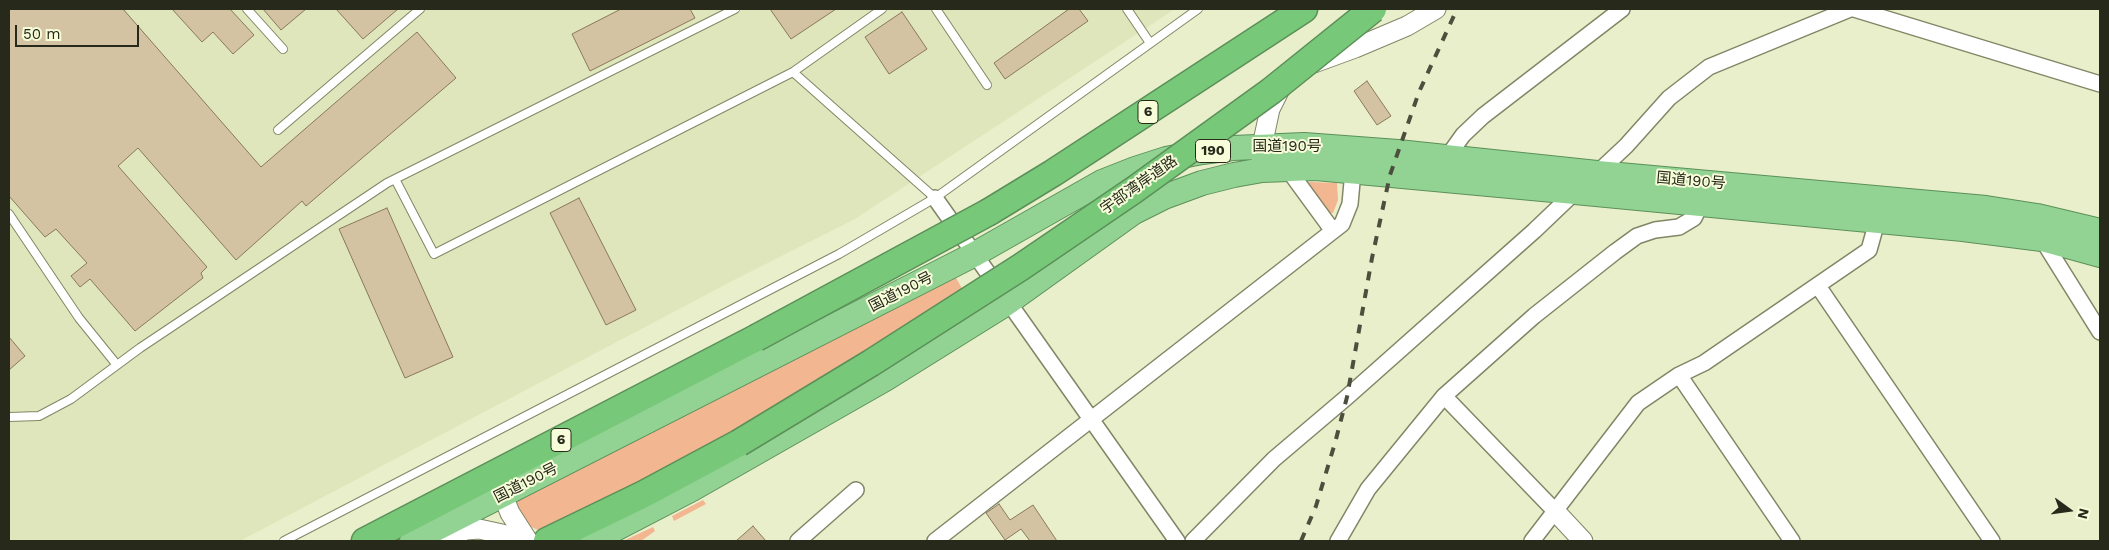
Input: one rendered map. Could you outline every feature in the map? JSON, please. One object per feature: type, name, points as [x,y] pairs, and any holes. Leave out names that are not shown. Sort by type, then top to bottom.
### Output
[{"type":"highway","name":"6","points":[[365,541],[756,338],[989,212],[1053,173],[1304,9]]},
{"type":"highway","name":"宇部湾岸道路","points":[[547,541],[644,494],[739,443],[871,363],[1021,267],[1134,190],[1271,91],[1373,9]]},
{"type":"highway","name":"国道190号","points":[[412,541],[975,254],[1102,182],[1135,168],[1166,159],[1202,152],[1262,146],[1313,145],[1448,156],[1597,173],[1986,208],[2036,216],[2100,231]]},
{"type":"highway","name":"国道190号","points":[[592,541],[692,489],[885,379],[1007,303],[1134,212],[1164,197],[1202,183],[1262,170],[1288,168],[1354,171],[1963,229],[2042,239],[2100,255]]},
{"type":"street","points":[[1262,170],[1262,146],[1270,109],[1286,78],[1318,61],[1407,26],[1436,9]]},
{"type":"street","points":[[1445,180],[1448,156],[1463,135],[1483,116],[1622,9]]},
{"type":"street","points":[[1193,541],[1274,459],[1534,231],[1626,146],[1669,98],[1709,67],[1852,9],[2100,84]]},
{"type":"street","points":[[1288,168],[1333,231]]},
{"type":"street","points":[[935,541],[1092,421],[1342,224],[1350,204],[1354,171]]},
{"type":"street","points":[[935,198],[1007,303],[1177,541]]},
{"type":"street","points":[[1532,541],[1638,403],[1679,375],[1704,363],[1869,250],[1878,221],[1882,198]]},
{"type":"street","points":[[1338,541],[1368,489],[1444,396],[1534,316],[1615,252],[1637,236],[1655,230],[1679,227],[1694,218],[1701,204]]},
{"type":"street","points":[[2042,239],[2100,332]]},
{"type":"street","points":[[1818,286],[1992,541]]},
{"type":"street","points":[[1679,375],[1792,541]]},
{"type":"street","points":[[1444,396],[1583,541]]},
{"type":"street","points":[[526,458],[510,472],[504,486],[504,494],[510,514],[528,541]]},
{"type":"street","points":[[798,541],[856,490]]},
{"type":"street","points":[[440,541],[466,530],[479,529],[502,534],[519,541]]},
{"type":"lane","points":[[247,9],[283,49]]},
{"type":"lane","points":[[278,130],[420,9]]},
{"type":"lane","points":[[9,417],[38,416],[71,399],[117,365],[395,179],[735,9]]},
{"type":"lane","points":[[395,179],[434,254],[793,72],[882,9]]},
{"type":"lane","points":[[936,9],[987,86]]},
{"type":"lane","points":[[1126,9],[1150,42]]},
{"type":"lane","points":[[284,541],[838,254],[935,198],[1198,9]]},
{"type":"lane","points":[[793,72],[935,198]]},
{"type":"lane","points":[[9,214],[79,318],[117,365]]},
{"type":"shaded area","points":[[9,9],[1175,9],[855,219],[736,279],[240,541],[9,541]]},
{"type":"shaded area","points":[[1310,182],[1337,183],[1338,200],[1333,213],[1327,213],[1305,184]]},
{"type":"shaded area","points":[[955,276],[964,292],[833,378],[547,534],[529,526],[515,505],[516,499]]},
{"type":"shaded area","points":[[703,500],[706,504],[674,521],[672,516]]},
{"type":"shaded area","points":[[653,527],[655,531],[641,541],[623,541]]},
{"type":"building","points":[[9,9],[123,9],[261,167],[417,32],[456,78],[306,206],[302,201],[236,260],[138,148],[118,166],[207,267],[201,273],[203,278],[135,331],[90,279],[80,287],[71,276],[87,263],[56,229],[45,237],[9,196]]},
{"type":"building","points":[[172,9],[230,9],[254,35],[233,54],[213,32],[202,42]]},
{"type":"building","points":[[263,9],[306,9],[281,30]]},
{"type":"building","points":[[336,9],[398,9],[363,39]]},
{"type":"building","points":[[621,9],[690,9],[695,18],[590,71],[572,34]]},
{"type":"building","points":[[770,9],[836,9],[791,39]]},
{"type":"building","points":[[1069,9],[1079,9],[1088,21],[1005,79],[994,63]]},
{"type":"building","points":[[902,12],[927,49],[889,74],[865,37]]},
{"type":"building","points":[[1367,81],[1391,116],[1377,125],[1354,91]]},
{"type":"building","points":[[579,198],[636,310],[606,325],[550,213]]},
{"type":"building","points":[[387,208],[453,357],[405,378],[339,229]]},
{"type":"building","points":[[9,337],[25,356],[9,370]]},
{"type":"building","points":[[999,504],[1010,520],[1033,505],[1057,541],[1030,541],[1021,529],[1005,540],[986,513]]},
{"type":"building","points":[[753,526],[766,541],[736,541]]},
{"type":"railway","points":[[1301,541],[1316,506],[1347,397],[1372,258],[1390,175],[1419,92],[1457,9]]}]
